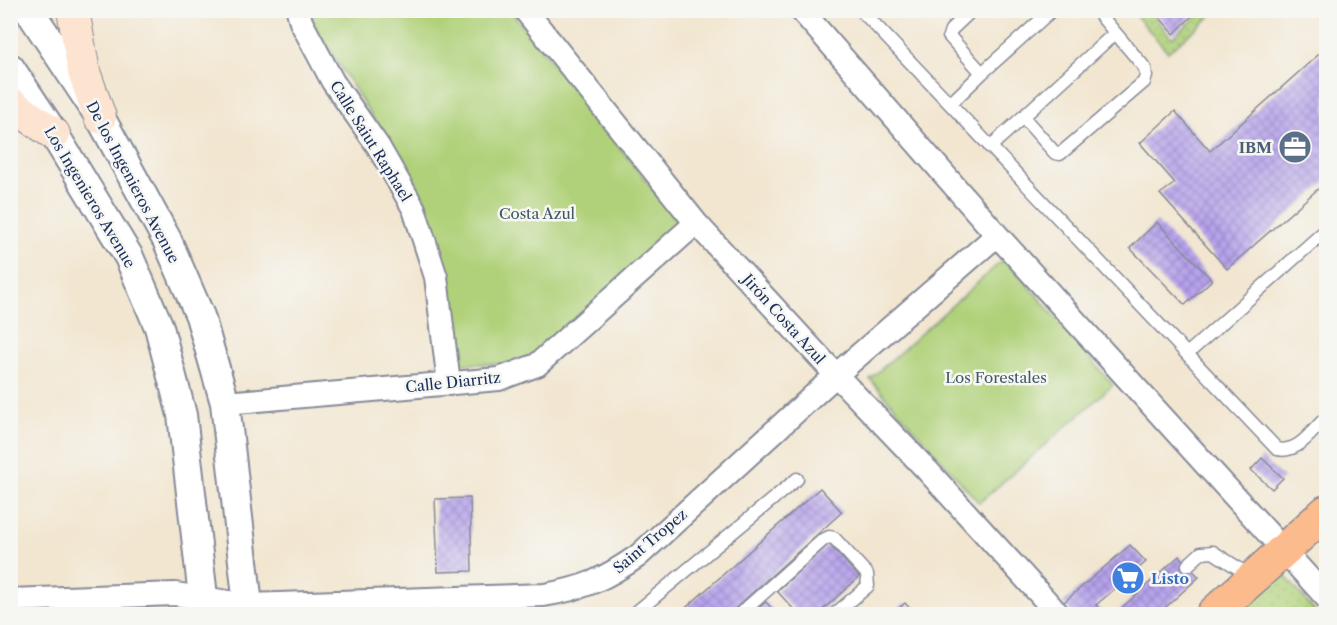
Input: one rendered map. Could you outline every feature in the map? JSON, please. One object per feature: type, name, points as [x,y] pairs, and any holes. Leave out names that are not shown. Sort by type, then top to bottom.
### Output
[{"type":"main road","points":[[73,10],[84,72],[100,117]]},
{"type":"main road","points":[[10,103],[54,134]]},
{"type":"main road","points":[[1213,615],[1326,512]]},
{"type":"street","name":"De los Ingenieros Avenue","points":[[29,10],[100,117],[172,250],[200,316],[225,403],[249,610]]},
{"type":"street","name":"Calle Saiut Raphael","points":[[297,10],[333,82],[378,146],[414,209],[436,277],[449,384]]},
{"type":"street","name":"Jirón Costa Azul","points":[[525,10],[696,223],[927,470],[1058,615]]},
{"type":"street","points":[[801,10],[997,234],[1326,597]]},
{"type":"street","name":"Los Ingenieros Avenue","points":[[10,68],[54,134],[129,257],[159,327],[182,415],[204,606]]},
{"type":"street","name":"Calle Diarritz","points":[[225,403],[499,379],[537,365],[696,223]]},
{"type":"street","name":"Saint Tropez","points":[[11,600],[175,594],[204,606],[249,610],[544,595],[576,590],[609,576],[638,556],[836,375],[997,234]]},
{"type":"street","points":[[10,585],[12,615]]},
{"type":"lane","points":[[861,10],[1277,449],[1286,451],[1292,449],[1324,420]]},
{"type":"lane","points":[[972,10],[951,30],[949,36],[982,74]]},
{"type":"lane","points":[[950,104],[1052,10]]},
{"type":"lane","points":[[1023,117],[1055,153],[1060,154],[1144,82],[1145,68],[1096,10]]},
{"type":"lane","points":[[990,147],[1114,33]]},
{"type":"lane","points":[[1187,354],[1326,230]]},
{"type":"lane","points":[[634,615],[797,479]]},
{"type":"lane","points":[[740,615],[829,537],[834,538],[867,574],[869,580],[868,586],[835,615]]},
{"type":"lane","points":[[1188,565],[1201,553],[1213,552],[1253,578]]},
{"type":"green space","name":"Costa Azul","points":[[310,11],[511,11],[680,223],[538,355],[504,364],[462,364],[448,276],[424,199],[315,27]]},
{"type":"green space","points":[[1132,11],[1149,11],[1172,38],[1203,11],[1207,11],[1211,16],[1168,52]]},
{"type":"green space","name":"Los Forestales","points":[[1005,258],[1113,385],[979,503],[870,379]]},
{"type":"green space","points":[[1282,572],[1317,614],[1235,614]]},
{"type":"building","points":[[1153,10],[1198,10],[1174,34]]},
{"type":"building","points":[[1326,48],[1326,182],[1227,269],[1160,194],[1175,183],[1140,143],[1175,111],[1210,151]]},
{"type":"building","points":[[1157,222],[1212,280],[1185,305],[1130,248]]},
{"type":"building","points":[[1262,458],[1283,478],[1272,489],[1251,470]]},
{"type":"building","points":[[820,488],[842,512],[729,614],[679,614]]},
{"type":"building","points":[[470,498],[472,571],[438,572],[435,499]]},
{"type":"building","points":[[829,544],[859,577],[818,614],[798,614],[777,591]]},
{"type":"building","points":[[1130,545],[1146,562],[1096,605],[1104,614],[1073,614],[1063,603]]},
{"type":"building","points":[[1179,556],[1199,577],[1158,614],[1115,614]]},
{"type":"building","points":[[766,602],[777,614],[752,614]]},
{"type":"building","points":[[905,603],[915,614],[892,614]]},
{"type":"place","name":"IBM","points":[[1295,147]]},
{"type":"place","name":"Listo","points":[[1128,578]]}]
